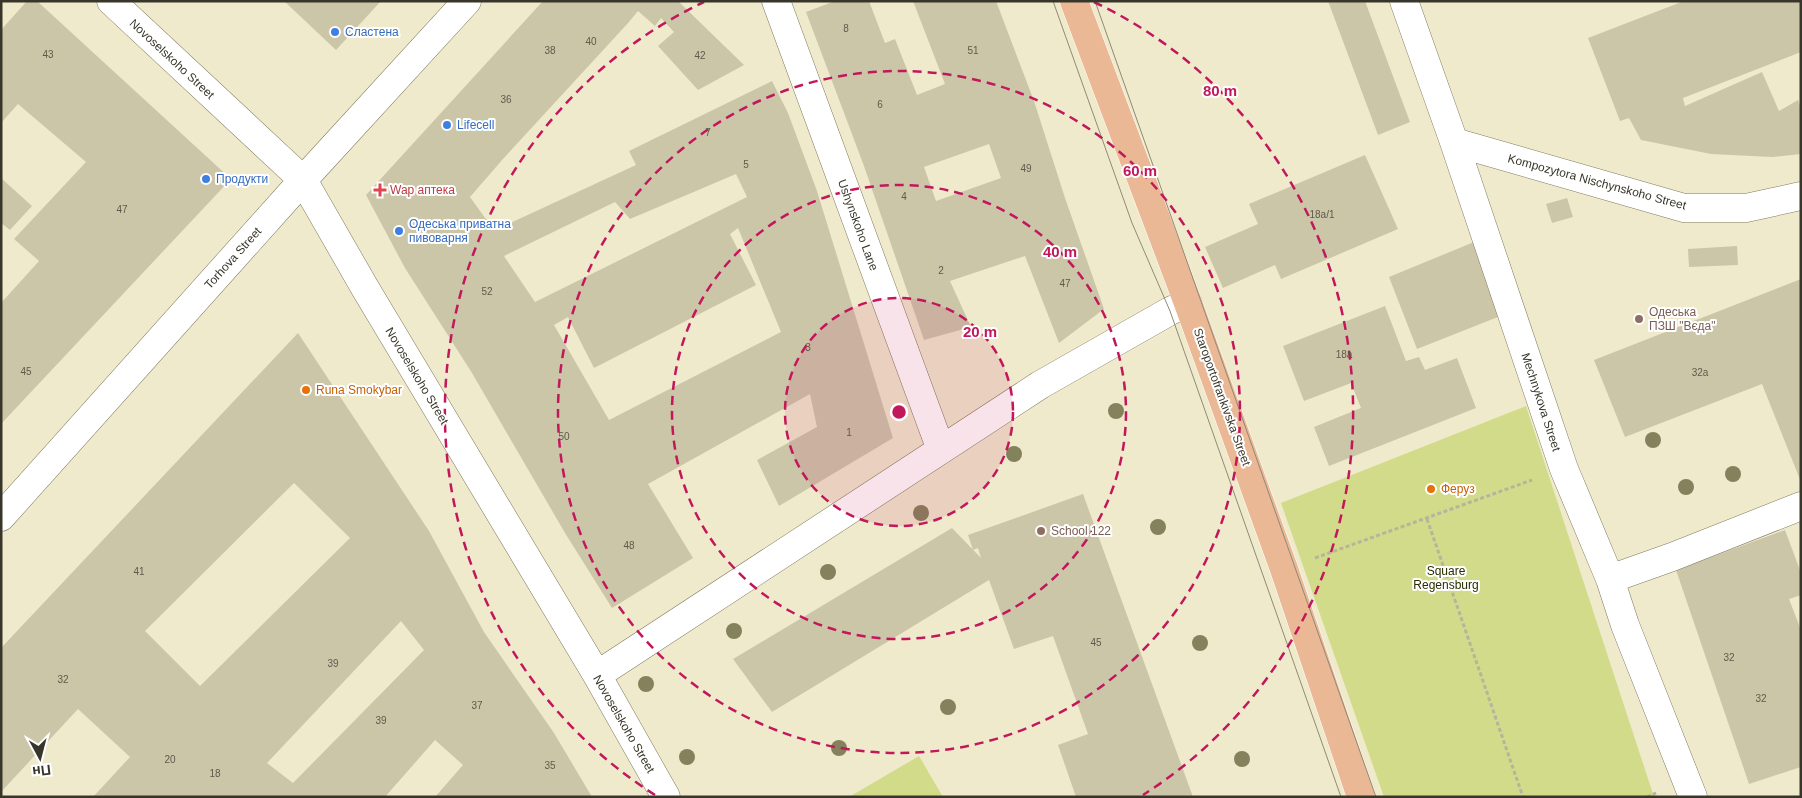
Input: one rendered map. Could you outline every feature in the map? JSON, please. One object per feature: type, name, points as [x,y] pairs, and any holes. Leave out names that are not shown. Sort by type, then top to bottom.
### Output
[{"type":"main road","name":"Staroportofrankivska Street","points":[[1074,1],[1188,303],[1284,569],[1361,797]]},
{"type":"street","name":"Novoselskoho Street","points":[[111,1],[303,180],[365,288],[597,675],[666,797]]},
{"type":"street","name":"Torhova Street","points":[[1,517],[303,180],[467,1]]},
{"type":"street","name":"Ushynskoho Lane","points":[[776,1],[940,450]]},
{"type":"street","name":"Mechnykova Street","points":[[1404,1],[1454,142],[1564,469],[1610,579],[1625,625],[1693,797]]},
{"type":"street","name":"Kompozytora Nischynskoho Street","points":[[1454,142],[1684,208],[1746,208],[1801,196]]},
{"type":"street","points":[[597,675],[1040,385],[1188,303]]},
{"type":"street","points":[[1610,579],[1672,557],[1801,506]]},
{"type":"path","points":[[1284,569],[1564,469]]},
{"type":"path","points":[[1427,518],[1523,797]]},
{"type":"green space","name":"Square Regensburg","points":[[1526,406],[1654,797],[1384,797],[1281,503]]},
{"type":"green space","points":[[919,756],[943,797],[849,797]]},
{"type":"building","points":[[27,1],[37,1],[231,179],[1,424],[1,303],[39,261],[14,239],[86,162],[18,104],[1,123],[1,30]]},
{"type":"building","points":[[284,1],[381,1],[336,50]]},
{"type":"building","points":[[543,1],[678,1],[744,65],[698,90],[658,46],[674,32],[661,18],[655,26],[638,11],[470,197],[495,230],[636,165],[629,151],[772,81],[788,113],[817,191],[893,438],[779,506],[757,460],[817,427],[810,394],[648,484],[693,558],[612,608],[565,533],[472,373],[405,268],[366,195]],"holes":[[[736,174],[747,197],[535,302],[504,256],[615,202],[630,219]],[[738,228],[781,332],[609,420],[554,325],[568,317],[594,368],[756,285],[730,234]]]},
{"type":"building","points":[[835,1],[869,1],[885,43],[895,39],[917,95],[945,84],[913,1],[996,1],[1034,101],[1065,198],[1104,309],[1059,343],[1025,256],[950,281],[971,327],[924,340],[864,166],[806,12]],"holes":[[[989,144],[1001,178],[936,201],[924,167]]]},
{"type":"building","points":[[1328,1],[1365,1],[1410,122],[1378,135]]},
{"type":"building","points":[[1684,1],[1801,1],[1801,52],[1683,98],[1685,106],[1762,72],[1779,111],[1798,100],[1801,109],[1801,154],[1772,157],[1711,154],[1641,140],[1629,118],[1620,121],[1588,38]]},
{"type":"building","points":[[1365,155],[1398,229],[1281,279],[1275,265],[1223,288],[1205,247],[1258,224],[1249,204]]},
{"type":"building","points":[[1,178],[32,206],[10,230],[1,223]]},
{"type":"building","points":[[1567,198],[1573,217],[1552,223],[1546,204]]},
{"type":"building","points":[[1474,242],[1503,315],[1417,349],[1389,277]]},
{"type":"building","points":[[1737,246],[1738,265],[1689,267],[1688,249]]},
{"type":"building","points":[[1801,279],[1801,482],[1762,384],[1625,437],[1594,360]]},
{"type":"building","points":[[1385,306],[1406,361],[1419,357],[1425,370],[1457,358],[1476,408],[1329,466],[1314,427],[1361,408],[1351,383],[1304,401],[1283,346]]},
{"type":"building","points":[[298,333],[429,531],[484,632],[554,733],[592,797],[435,797],[463,765],[435,740],[385,797],[93,797],[130,757],[78,709],[1,792],[1,648]],"holes":[[[294,483],[350,538],[200,686],[145,631]],[[401,621],[424,650],[293,783],[267,763]]]},
{"type":"building","points":[[1083,494],[1193,797],[1076,797],[1058,745],[1088,734],[1053,636],[1014,649],[989,580],[772,712],[733,659],[952,528],[973,550],[968,535]],"holes":[[[978,548],[981,558],[973,550]]]},
{"type":"building","points":[[1785,530],[1801,573],[1801,595],[1789,599],[1801,630],[1801,767],[1749,784],[1676,570]]},
{"type":"tram line","points":[[1053,1],[1132,223],[1170,311],[1341,797]]},
{"type":"tram line","points":[[1095,1],[1376,797]]},
{"type":"place","name":"Сластена","points":[[335,32]]},
{"type":"place","name":"Lifecell","points":[[447,125]]},
{"type":"place","name":"Продукти","points":[[206,179]]},
{"type":"place","name":"Wap аптека","points":[[380,190]]},
{"type":"place","name":"Одеська приватна пивоварня","points":[[399,231]]},
{"type":"place","name":"Одеська ПЗШ \"Вєда\"","points":[[1639,319]]},
{"type":"place","name":"Runa Smokybar","points":[[306,390]]},
{"type":"place","name":"Феруз","points":[[1431,489]]},
{"type":"place","name":"School 122","points":[[1041,531]]}]
